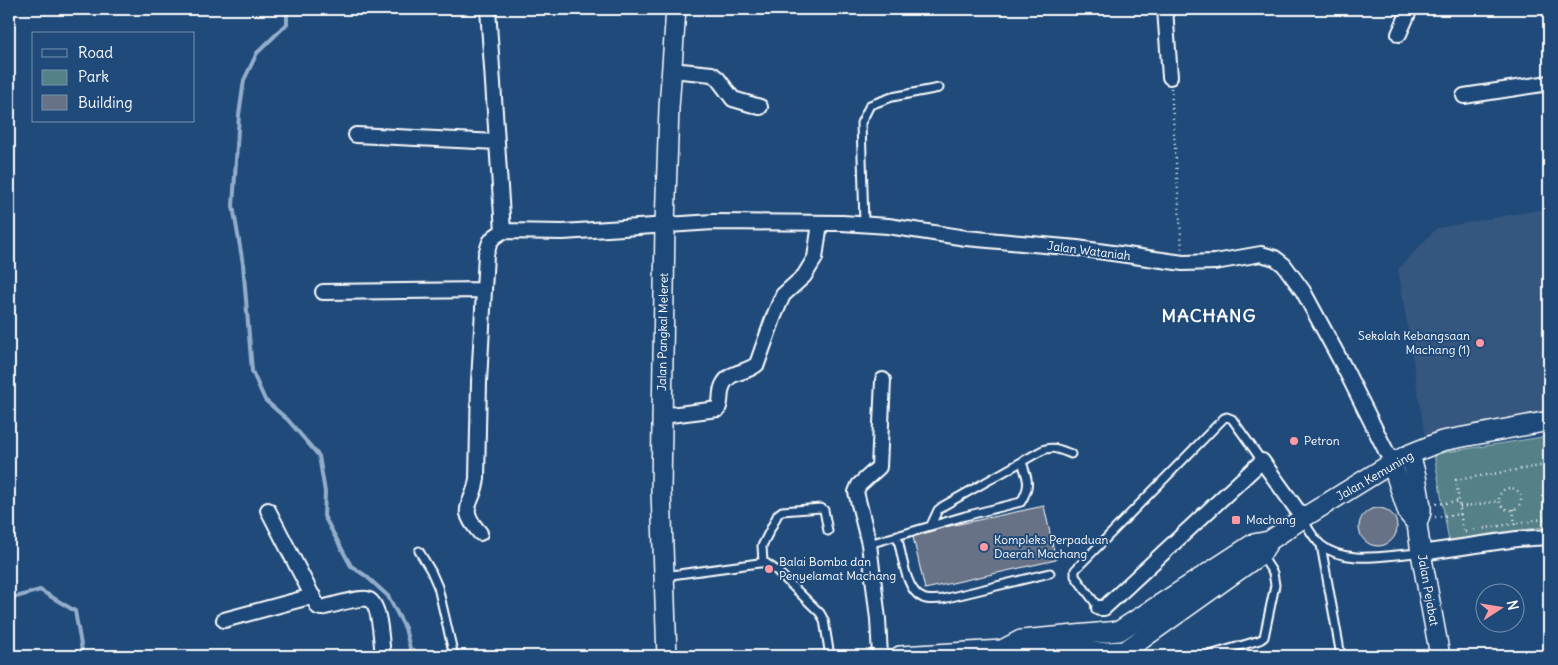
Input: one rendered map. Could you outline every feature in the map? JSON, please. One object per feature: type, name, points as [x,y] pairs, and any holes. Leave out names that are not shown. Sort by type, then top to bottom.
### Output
[{"type":"main road","name":"Jalan Pangkal Meleret","points":[[667,656],[661,491],[662,416],[665,225],[671,70],[676,9]]},
{"type":"main road","name":"Jalan Kemuning","points":[[1118,631],[1261,546],[1302,518],[1392,463],[1410,454],[1450,440],[1549,421]]},
{"type":"main road","name":"Jalan Pejabat","points":[[1410,454],[1419,516],[1421,553],[1440,656]]},
{"type":"main road","name":"Jalan Pejabat","points":[[1392,463],[1408,513],[1419,516]]},
{"type":"main road","name":"Jalan Kemuning","points":[[1126,654],[1261,546]]},
{"type":"main road","points":[[900,656],[1002,650],[1023,656],[1126,654],[1118,631],[1021,640],[1002,650]]},
{"type":"street","points":[[480,532],[469,519],[467,508],[474,491],[476,478],[479,382],[488,248],[494,237],[503,231],[488,9]]},
{"type":"street","points":[[1166,9],[1170,77]]},
{"type":"street","points":[[1399,34],[1410,9]]},
{"type":"street","points":[[671,70],[712,74],[733,99],[760,107]]},
{"type":"street","points":[[1464,96],[1549,83]]},
{"type":"street","points":[[356,135],[497,142]]},
{"type":"street","name":"Jalan Wataniah","points":[[503,231],[564,232],[713,222],[864,224],[966,238],[1077,248],[1184,263],[1215,262],[1261,254],[1275,258],[1284,265],[1303,291],[1392,463]]},
{"type":"street","points":[[662,416],[718,409],[721,402],[721,390],[727,378],[757,364],[783,295],[804,276],[815,258],[820,223]]},
{"type":"street","points":[[323,292],[484,290]]},
{"type":"street","points":[[880,656],[878,619],[869,544],[856,492],[859,485],[880,467],[883,380]]},
{"type":"street","points":[[1099,608],[1104,608],[1262,461],[1302,518]]},
{"type":"street","points":[[268,510],[320,608],[365,598],[373,602],[377,612],[383,656]]},
{"type":"street","points":[[1421,553],[1549,536]]},
{"type":"street","points":[[224,620],[313,596]]},
{"type":"lane","points":[[864,224],[861,124],[870,105],[892,97],[939,88]]},
{"type":"lane","points":[[1099,608],[1074,576],[1075,570],[1224,418],[1232,419],[1262,461]]},
{"type":"lane","points":[[931,525],[938,510],[943,506],[1047,448],[1056,448],[1071,454]]},
{"type":"lane","points":[[869,544],[931,525],[1020,502],[1027,491],[1027,478],[1022,462]]},
{"type":"lane","points":[[763,563],[762,546],[777,515],[782,511],[821,508],[824,510],[828,531]]},
{"type":"lane","points":[[1302,518],[1310,532],[1321,545],[1348,557],[1360,558],[1421,553]]},
{"type":"lane","points":[[897,535],[909,584],[915,593],[925,599],[943,599],[1050,573]]},
{"type":"lane","points":[[1321,545],[1341,656]]},
{"type":"lane","points":[[1206,656],[1260,640],[1264,637],[1276,585],[1261,546]]},
{"type":"lane","points":[[418,552],[431,571],[438,587],[454,656]]},
{"type":"lane","points":[[664,576],[763,563],[776,570],[820,613],[824,620],[830,656]]},
{"type":"path","points":[[1170,77],[1184,263]]},
{"type":"path","points":[[1549,485],[1546,465],[1456,480],[1463,532],[1549,518]]},
{"type":"path","points":[[1510,488],[1520,494],[1520,502],[1516,508],[1506,509],[1499,501],[1503,490],[1510,488]]},
{"type":"path","points":[[1419,516],[1459,501]]},
{"type":"path","points":[[1460,507],[1499,501]]},
{"type":"path","points":[[1512,509],[1517,539]]},
{"type":"path","points":[[1419,516],[1461,514]]},
{"type":"shaded area","name":"Sekolah Kebangsaan Machang (1)","points":[[1549,208],[1549,418],[1425,437],[1398,269],[1437,228]]},
{"type":"green space","points":[[1549,436],[1549,526],[1449,542],[1434,454]]},
{"type":"building","name":"Kompleks Perpaduan Daerah Machang","points":[[1044,506],[1056,560],[925,589],[913,537],[945,527]]},
{"type":"building","points":[[1378,508],[1391,514],[1397,527],[1391,540],[1378,546],[1365,540],[1359,527],[1365,514]]},
{"type":"waterway","points":[[287,9],[287,24],[257,53],[244,80],[239,115],[233,206],[243,264],[252,371],[265,400],[288,420],[319,456],[325,492],[324,516],[351,566],[366,576],[388,596],[405,628],[412,656]]},
{"type":"waterway","points":[[9,599],[40,590],[75,611],[83,656]]},
{"type":"place","name":"Sekolah Kebangsaan Machang (1)","points":[[1480,343]]},
{"type":"place","name":"Petron","points":[[1294,441]]},
{"type":"place","name":"Machang","points":[[1236,520]]},
{"type":"place","name":"Kompleks Perpaduan Daerah Machang","points":[[984,547]]},
{"type":"place","name":"Balai Bomba dan Penyelamat Machang","points":[[769,569]]},
{"type":"district","name":"MACHANG","points":[[1209,316]]}]
